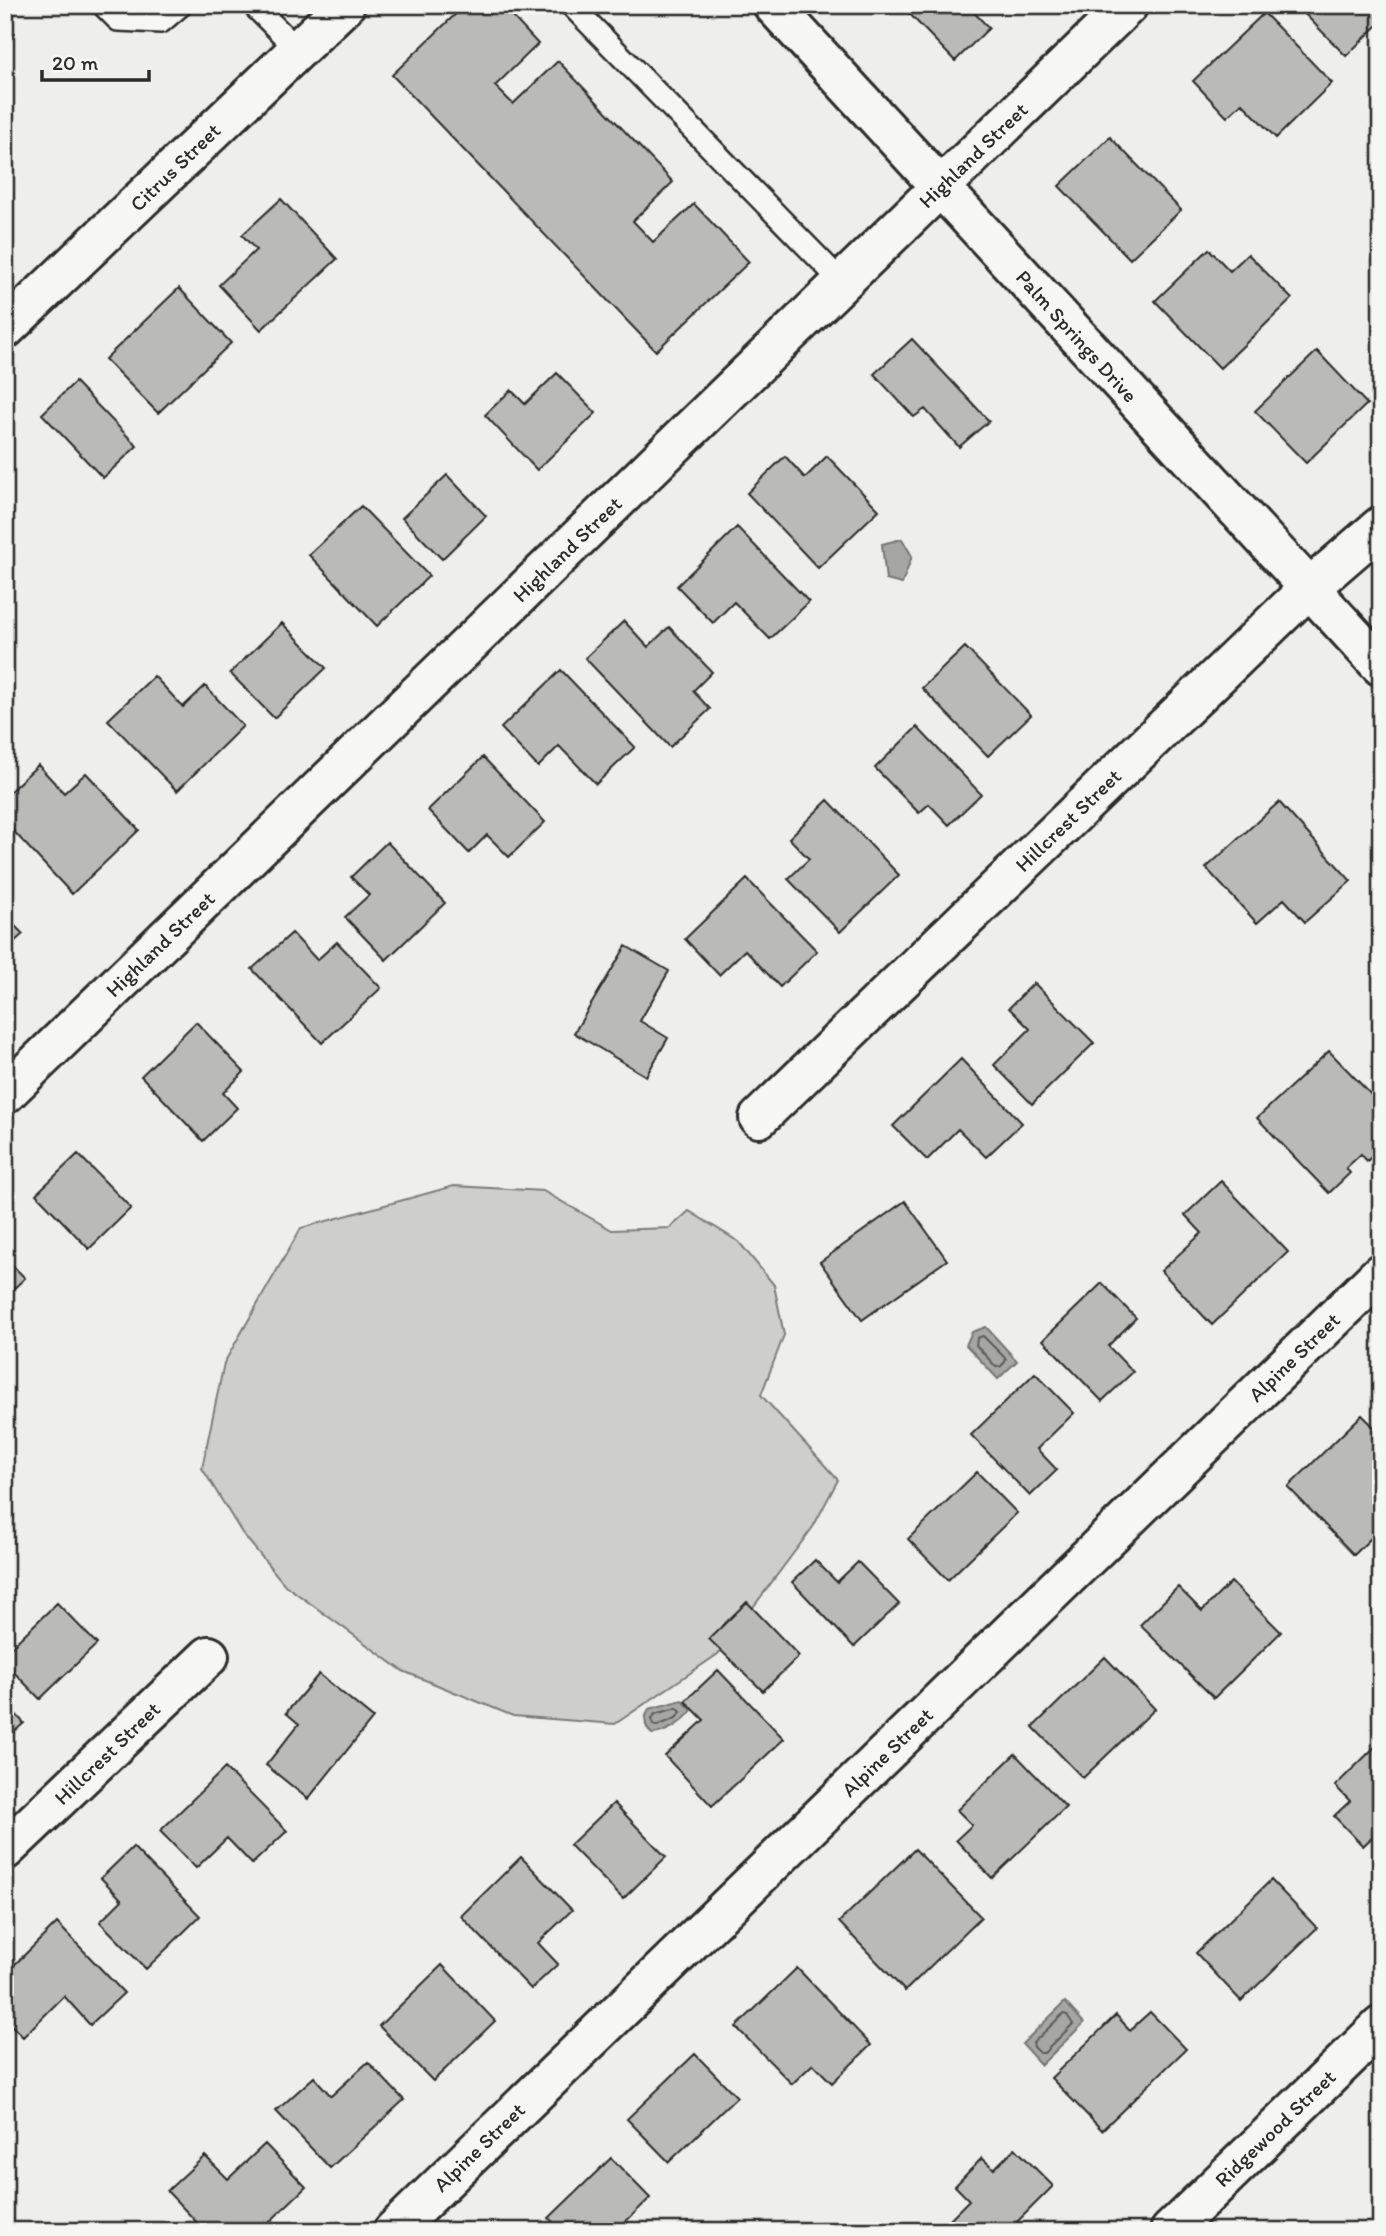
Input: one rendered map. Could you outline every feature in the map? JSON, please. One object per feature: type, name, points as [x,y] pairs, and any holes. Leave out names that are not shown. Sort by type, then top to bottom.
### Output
[{"type":"street","name":"Citrus Street","points":[[5,329],[345,5]]},
{"type":"street","name":"Palm Springs Drive","points":[[773,5],[1381,666]]},
{"type":"street","name":"Highland Street","points":[[5,1094],[1128,5]]},
{"type":"street","name":"Hillcrest Street","points":[[759,1118],[1308,589],[1381,526]]},
{"type":"street","name":"Alpine Street","points":[[393,2231],[1381,1273]]},
{"type":"street","name":"Hillcrest Street","points":[[5,1850],[209,1656]]},
{"type":"street","name":"Ridgewood Street","points":[[1170,2231],[1381,2026]]},
{"type":"lane","points":[[103,5],[118,20],[161,22],[181,5]]},
{"type":"lane","points":[[253,5],[298,50]]},
{"type":"lane","points":[[571,5],[842,282]]},
{"type":"shaded area","points":[[454,1186],[543,1191],[612,1230],[670,1228],[689,1211],[739,1242],[774,1285],[784,1335],[761,1395],[838,1480],[813,1527],[718,1654],[615,1724],[513,1716],[403,1671],[285,1585],[242,1533],[202,1468],[224,1363],[301,1228]]},
{"type":"water","points":[[902,539],[912,556],[902,584],[886,580],[882,544]]},
{"type":"water","points":[[986,1327],[1017,1361],[998,1379],[966,1345],[972,1332]]},
{"type":"water","points":[[682,1700],[692,1710],[669,1729],[652,1734],[646,1722],[649,1709]]},
{"type":"water","points":[[1065,2002],[1084,2023],[1041,2065],[1022,2044]]},
{"type":"building","points":[[465,5],[502,5],[538,44],[495,86],[513,104],[558,61],[673,182],[633,221],[653,242],[694,204],[749,262],[656,351],[392,75]]},
{"type":"building","points":[[901,5],[967,5],[989,28],[955,61]]},
{"type":"building","points":[[1296,5],[1381,5],[1381,22],[1346,56]]},
{"type":"building","points":[[1264,13],[1332,83],[1276,138],[1242,103],[1227,117],[1193,81]]},
{"type":"building","points":[[1110,137],[1181,210],[1130,259],[1059,186]]},
{"type":"building","points":[[281,199],[337,259],[261,330],[219,285],[256,250],[242,235]]},
{"type":"building","points":[[1209,249],[1230,271],[1248,254],[1292,299],[1220,368],[1155,301]]},
{"type":"building","points":[[179,288],[231,343],[158,413],[105,359]]},
{"type":"building","points":[[912,339],[989,421],[959,447],[925,409],[914,417],[874,374]]},
{"type":"building","points":[[1317,351],[1367,404],[1306,463],[1255,411]]},
{"type":"building","points":[[557,373],[596,413],[537,470],[485,415],[511,390],[525,404]]},
{"type":"building","points":[[75,382],[137,446],[103,478],[42,414]]},
{"type":"building","points":[[785,456],[805,478],[827,456],[879,510],[818,568],[747,493]]},
{"type":"building","points":[[447,475],[486,516],[442,559],[402,518]]},
{"type":"building","points":[[361,506],[429,576],[377,626],[309,555]]},
{"type":"building","points":[[737,527],[809,602],[770,639],[734,602],[713,623],[677,586]]},
{"type":"building","points":[[624,621],[648,647],[669,627],[712,672],[693,691],[710,709],[670,747],[585,658]]},
{"type":"building","points":[[282,623],[326,668],[274,718],[230,673]]},
{"type":"building","points":[[965,647],[1031,715],[988,756],[922,688]]},
{"type":"building","points":[[561,670],[635,747],[596,784],[559,746],[538,767],[501,728]]},
{"type":"building","points":[[154,676],[183,707],[205,686],[243,726],[177,791],[108,720]]},
{"type":"building","points":[[917,727],[981,794],[949,825],[929,804],[919,813],[875,768]]},
{"type":"building","points":[[483,757],[545,822],[509,857],[487,835],[469,853],[428,810]]},
{"type":"building","points":[[38,765],[64,793],[86,773],[139,830],[72,894],[5,822],[5,796]]},
{"type":"building","points":[[828,800],[899,875],[840,932],[788,879],[809,859],[789,838]]},
{"type":"building","points":[[1279,802],[1351,881],[1305,922],[1284,899],[1257,923],[1206,868]]},
{"type":"building","points":[[387,842],[445,903],[386,960],[345,917],[369,895],[351,877]]},
{"type":"building","points":[[747,879],[817,951],[780,987],[745,950],[719,975],[685,939]]},
{"type":"building","points":[[5,916],[23,934],[5,950]]},
{"type":"building","points":[[292,933],[317,960],[337,942],[381,988],[322,1043],[252,969]]},
{"type":"building","points":[[626,946],[669,971],[640,1021],[668,1038],[646,1076],[574,1033]]},
{"type":"building","points":[[1034,983],[1094,1043],[1032,1104],[994,1065],[1030,1029],[1009,1008]]},
{"type":"building","points":[[196,1022],[244,1072],[223,1093],[237,1108],[203,1141],[141,1076]]},
{"type":"building","points":[[1329,1051],[1381,1105],[1381,1148],[1367,1161],[1361,1154],[1346,1168],[1350,1173],[1329,1193],[1257,1118]]},
{"type":"building","points":[[961,1059],[1022,1123],[986,1157],[958,1129],[927,1160],[893,1126]]},
{"type":"building","points":[[78,1154],[131,1208],[89,1249],[36,1194]]},
{"type":"building","points":[[1221,1181],[1288,1252],[1212,1325],[1161,1271],[1202,1233],[1185,1215]]},
{"type":"building","points":[[905,1201],[947,1260],[862,1320],[820,1262]]},
{"type":"building","points":[[5,1258],[25,1278],[5,1297]]},
{"type":"building","points":[[1102,1283],[1136,1318],[1108,1346],[1133,1372],[1102,1401],[1043,1340]]},
{"type":"building","points":[[1035,1373],[1074,1413],[1037,1449],[1057,1470],[1030,1496],[971,1435]]},
{"type":"building","points":[[1362,1415],[1381,1434],[1381,1473],[1372,1482],[1381,1491],[1381,1528],[1354,1555],[1288,1487]]},
{"type":"building","points":[[977,1472],[1017,1513],[948,1580],[908,1539]]},
{"type":"building","points":[[815,1560],[837,1582],[858,1562],[899,1604],[854,1647],[792,1582]]},
{"type":"building","points":[[1231,1582],[1281,1632],[1214,1698],[1140,1625],[1178,1587],[1202,1611]]},
{"type":"building","points":[[747,1602],[799,1656],[763,1691],[709,1639]]},
{"type":"building","points":[[57,1603],[97,1644],[40,1699],[5,1663],[5,1653]]},
{"type":"building","points":[[1105,1657],[1155,1709],[1083,1778],[1033,1727]]},
{"type":"building","points":[[718,1670],[784,1739],[712,1806],[665,1756],[704,1720],[685,1701]]},
{"type":"building","points":[[319,1674],[373,1718],[308,1799],[266,1765],[299,1724],[286,1713]]},
{"type":"building","points":[[5,1703],[24,1723],[5,1740]]},
{"type":"building","points":[[1381,1741],[1381,1829],[1363,1846],[1334,1816],[1350,1801],[1335,1786]]},
{"type":"building","points":[[1015,1754],[1066,1807],[992,1878],[956,1840],[972,1825],[957,1810]]},
{"type":"building","points":[[225,1768],[287,1831],[252,1864],[227,1838],[196,1868],[160,1831]]},
{"type":"building","points":[[614,1803],[666,1857],[623,1899],[570,1845]]},
{"type":"building","points":[[133,1847],[200,1916],[146,1969],[100,1922],[122,1900],[101,1878]]},
{"type":"building","points":[[915,1849],[981,1917],[905,1991],[839,1922]]},
{"type":"building","points":[[521,1857],[572,1910],[538,1943],[558,1964],[531,1989],[461,1916]]},
{"type":"building","points":[[1271,1880],[1317,1928],[1241,2001],[1196,1953]]},
{"type":"building","points":[[57,1923],[124,1993],[90,2025],[64,1996],[23,2037],[5,2019],[5,1974]]},
{"type":"building","points":[[442,1965],[495,2021],[433,2081],[379,2026]]},
{"type":"building","points":[[797,1968],[871,2045],[832,2083],[813,2064],[792,2084],[736,2027]]},
{"type":"building","points":[[1150,2012],[1186,2049],[1102,2130],[1051,2078],[1116,2015],[1130,2030]]},
{"type":"building","points":[[695,2054],[737,2097],[669,2162],[627,2119]]},
{"type":"building","points":[[368,2062],[404,2100],[330,2168],[276,2111],[314,2077],[331,2096]]},
{"type":"building","points":[[265,2144],[306,2187],[260,2231],[205,2231],[167,2191],[205,2156],[228,2179]]},
{"type":"building","points":[[1015,2148],[1053,2186],[1008,2231],[952,2231],[945,2224],[969,2200],[955,2186],[982,2158],[994,2169]]},
{"type":"building","points":[[611,2158],[650,2198],[619,2228],[622,2231],[561,2231],[549,2218]]}]
